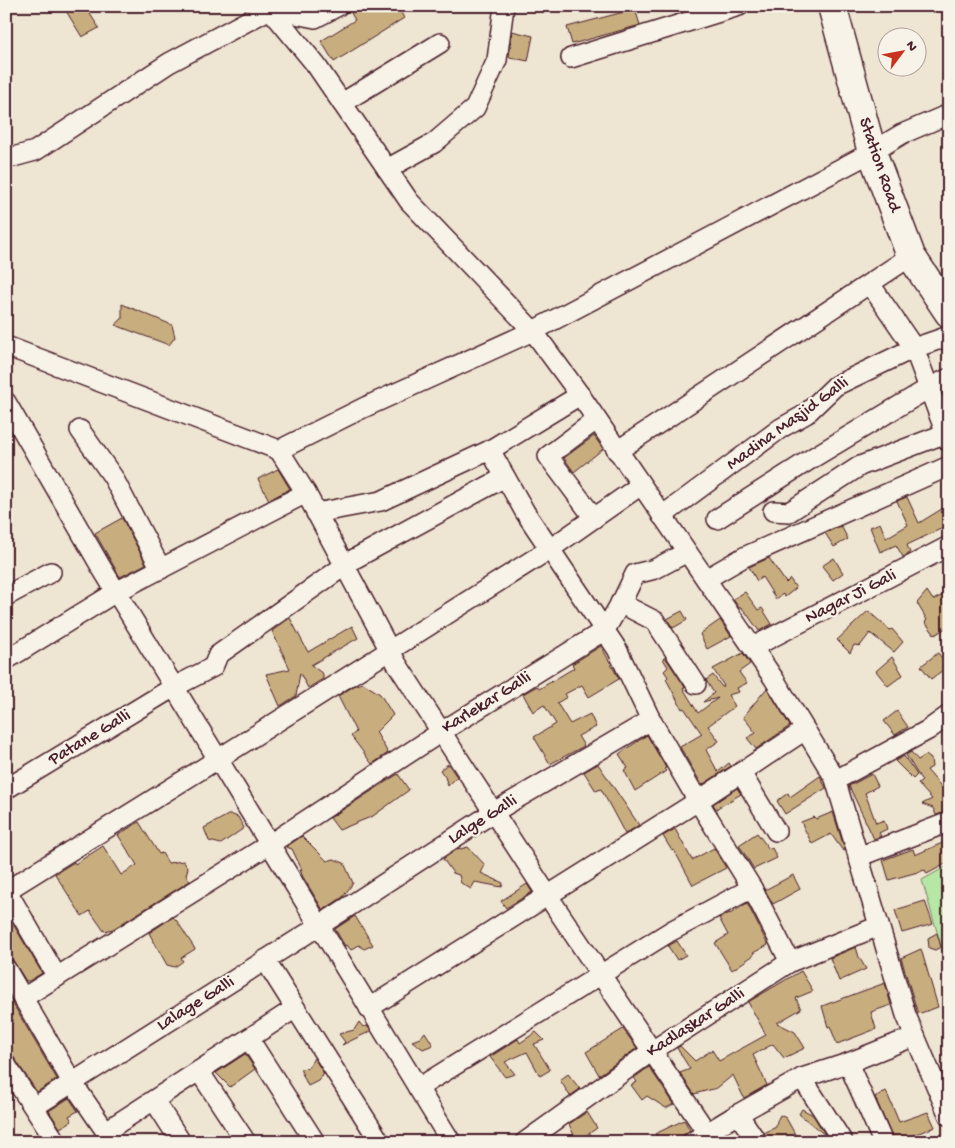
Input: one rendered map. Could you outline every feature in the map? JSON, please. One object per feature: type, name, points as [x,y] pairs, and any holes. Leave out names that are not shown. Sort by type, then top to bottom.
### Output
[{"type":"highway","name":"Station Road","points":[[832,6],[872,152],[911,256],[949,313]]},
{"type":"street","points":[[6,159],[35,151],[169,64],[270,9],[315,18],[338,6]]},
{"type":"street","points":[[387,169],[434,144],[475,108],[497,60],[504,6]]},
{"type":"street","points":[[571,58],[739,6]]},
{"type":"street","points":[[270,9],[316,65],[409,201],[533,331],[580,395],[753,647],[836,780],[906,1015],[949,1116]]},
{"type":"street","points":[[342,103],[440,43]]},
{"type":"street","points":[[279,450],[363,408],[533,331],[872,152],[902,134],[949,114]]},
{"type":"street","points":[[617,451],[911,256]]},
{"type":"street","points":[[773,511],[789,512],[860,466],[948,436],[914,348],[870,284]]},
{"type":"street","name":"Madina Masjid Galli","points":[[662,516],[781,428],[806,414],[835,386],[914,348],[949,336]]},
{"type":"street","points":[[6,346],[279,450],[306,493],[390,651],[548,896],[652,1051],[700,1137],[802,1078],[848,1063],[915,1036]]},
{"type":"street","points":[[717,518],[814,457],[949,378]]},
{"type":"street","points":[[316,513],[380,501],[490,450],[580,395]]},
{"type":"street","points":[[6,402],[116,592],[451,1142]]},
{"type":"street","points":[[594,518],[548,456],[596,420]]},
{"type":"street","points":[[80,430],[113,477],[161,569]]},
{"type":"street","points":[[490,450],[524,512],[617,649],[651,720],[752,888],[790,962]]},
{"type":"street","points":[[706,579],[744,557],[949,466]]},
{"type":"street","name":"Patane Galli","points":[[6,789],[174,688],[213,667],[218,655],[344,566],[505,477]]},
{"type":"street","points":[[57,977],[7,891],[550,549],[641,485]]},
{"type":"street","points":[[6,660],[116,592],[306,493]]},
{"type":"street","name":"Nagar Ji Gali","points":[[753,647],[949,546]]},
{"type":"street","name":"Karlekar Galli","points":[[23,998],[270,844],[441,732],[605,630],[634,574],[655,568],[687,552]]},
{"type":"street","points":[[6,596],[51,572]]},
{"type":"street","points":[[620,603],[656,621],[696,684]]},
{"type":"street","points":[[836,780],[928,730],[949,715]]},
{"type":"street","name":"Lalge Galli","points":[[319,926],[494,812],[651,720]]},
{"type":"street","points":[[369,1008],[698,801],[805,730]]},
{"type":"street","points":[[741,773],[776,831]]},
{"type":"street","points":[[858,857],[949,822]]},
{"type":"street","points":[[418,1088],[672,932],[752,888]]},
{"type":"street","name":"Lalage Galli","points":[[34,1107],[319,926]]},
{"type":"street","name":"Kadlaskar Galli","points":[[525,1142],[652,1051],[790,962],[879,926]]},
{"type":"street","points":[[265,960],[294,1009],[380,1142]]},
{"type":"street","points":[[6,969],[72,1082],[109,1136],[154,1100],[294,1009]]},
{"type":"street","points":[[249,1039],[315,1142]]},
{"type":"street","points":[[848,1063],[883,1142]]},
{"type":"street","points":[[6,1065],[12,1086],[34,1107],[56,1142]]},
{"type":"street","points":[[199,1071],[246,1142]]},
{"type":"street","points":[[802,1078],[843,1142]]},
{"type":"street","points":[[154,1100],[181,1142]]},
{"type":"street","points":[[738,1114],[757,1142]]},
{"type":"green space","points":[[949,865],[949,973],[922,880]]},
{"type":"building","points":[[63,6],[85,6],[99,28],[82,37]]},
{"type":"building","points":[[362,6],[397,6],[404,18],[334,62],[321,41],[355,20],[351,13]]},
{"type":"building","points":[[635,9],[640,25],[572,44],[567,27]]},
{"type":"building","points":[[512,31],[533,36],[528,61],[509,57]]},
{"type":"building","points":[[122,304],[172,325],[175,337],[169,345],[115,325],[122,319]]},
{"type":"building","points":[[594,436],[603,449],[574,472],[564,458]]},
{"type":"building","points":[[278,469],[290,489],[269,500],[258,479]]},
{"type":"building","points":[[907,497],[919,523],[945,507],[949,512],[949,525],[907,545],[910,553],[903,557],[896,545],[880,552],[870,527],[880,523],[886,538],[908,525],[897,501]]},
{"type":"building","points":[[122,518],[146,564],[120,577],[95,533]]},
{"type":"building","points":[[841,526],[848,539],[834,547],[825,533]]},
{"type":"building","points":[[769,558],[786,583],[790,579],[796,588],[785,597],[783,594],[776,599],[762,577],[757,581],[749,567]]},
{"type":"building","points":[[834,558],[843,573],[833,580],[822,566]]},
{"type":"building","points":[[927,591],[933,600],[949,592],[949,626],[935,635],[925,622],[927,620],[917,603]]},
{"type":"building","points":[[745,592],[758,610],[762,608],[772,624],[759,631],[741,607],[739,608],[733,599]]},
{"type":"building","points":[[682,611],[687,620],[673,628],[667,619]]},
{"type":"building","points":[[868,611],[890,630],[892,629],[903,642],[894,652],[870,633],[860,646],[854,645],[850,653],[837,640]]},
{"type":"building","points":[[290,618],[308,652],[352,626],[358,638],[311,665],[323,674],[323,679],[308,688],[300,673],[296,696],[280,706],[266,674],[290,669],[272,631]]},
{"type":"building","points":[[720,620],[731,636],[707,649],[700,634]]},
{"type":"building","points":[[601,646],[619,679],[589,697],[582,685],[565,694],[567,697],[557,703],[570,724],[590,714],[596,727],[578,736],[584,746],[550,764],[534,737],[556,724],[544,705],[533,712],[523,694],[537,686],[539,689],[574,668],[572,664]]},
{"type":"building","points":[[743,653],[750,664],[739,672],[747,683],[737,688],[739,692],[728,695],[735,706],[708,726],[719,741],[706,750],[718,772],[729,763],[731,766],[702,785],[680,747],[702,734],[684,708],[682,709],[666,679],[668,677],[664,671],[668,667],[663,659],[665,657],[685,687],[683,688],[698,713],[718,698],[703,702],[714,693],[706,680],[713,675],[722,687],[724,686],[713,669]]},
{"type":"building","points":[[938,653],[948,666],[931,679],[921,666]]},
{"type":"building","points":[[892,657],[903,675],[888,686],[876,671]]},
{"type":"building","points":[[363,683],[380,694],[393,715],[376,732],[388,753],[372,764],[351,736],[356,732],[338,696]]},
{"type":"building","points":[[767,688],[790,726],[756,749],[747,738],[756,733],[743,717]]},
{"type":"building","points":[[897,711],[908,727],[895,735],[884,721]]},
{"type":"building","points":[[647,735],[666,771],[635,791],[624,770],[628,768],[619,754]]},
{"type":"building","points":[[911,752],[918,760],[926,755],[931,759],[932,767],[927,770],[945,791],[949,789],[949,811],[936,815],[933,808],[922,804],[932,799],[918,784],[922,781],[906,755]]},
{"type":"building","points":[[904,756],[917,775],[913,779],[895,761]]},
{"type":"building","points":[[448,764],[457,777],[448,786],[440,770]]},
{"type":"building","points":[[598,764],[639,825],[625,834],[601,789],[596,791],[584,772]]},
{"type":"building","points":[[398,774],[409,790],[373,816],[339,830],[330,818]]},
{"type":"building","points":[[872,774],[878,786],[865,793],[876,823],[884,820],[887,829],[879,833],[881,836],[874,839],[849,786]]},
{"type":"building","points":[[820,776],[826,788],[785,814],[777,801],[788,793],[790,797]]},
{"type":"building","points":[[737,788],[741,794],[716,809],[713,804]]},
{"type":"building","points":[[833,812],[845,850],[843,851],[831,834],[812,844],[801,822],[814,817],[816,819]]},
{"type":"building","points":[[230,814],[238,817],[244,828],[221,844],[209,841],[204,828]]},
{"type":"building","points":[[139,822],[159,854],[162,853],[168,863],[183,861],[188,868],[186,875],[190,881],[113,929],[104,931],[90,911],[82,916],[55,874],[103,846],[121,875],[137,865],[118,835]]},
{"type":"building","points":[[675,829],[692,860],[714,848],[726,868],[693,885],[674,850],[672,851],[663,836]]},
{"type":"building","points":[[757,833],[769,849],[772,848],[777,858],[754,869],[739,845]]},
{"type":"building","points":[[302,836],[327,861],[334,859],[344,863],[353,883],[343,897],[323,910],[303,877],[300,870],[302,870],[292,849],[286,847]]},
{"type":"building","points":[[949,840],[949,862],[927,874],[925,870],[889,880],[883,860],[913,849],[915,855]]},
{"type":"building","points":[[468,847],[485,865],[481,873],[503,883],[502,887],[475,882],[471,889],[461,883],[459,875],[453,873],[443,859],[459,848]]},
{"type":"building","points":[[793,875],[800,889],[773,904],[765,890]]},
{"type":"building","points":[[527,884],[532,892],[506,908],[501,901]]},
{"type":"building","points":[[925,901],[933,924],[902,933],[895,910]]},
{"type":"building","points":[[747,903],[768,945],[753,953],[754,955],[732,970],[715,943],[728,935],[719,918],[730,914]]},
{"type":"building","points":[[6,912],[42,973],[29,981],[26,981],[9,954],[6,955]]},
{"type":"building","points":[[355,916],[373,945],[364,949],[359,945],[351,950],[347,945],[345,946],[335,929]]},
{"type":"building","points":[[173,917],[195,949],[181,958],[183,961],[175,967],[167,965],[149,933]]},
{"type":"building","points":[[937,933],[941,947],[935,950],[929,948],[928,938]]},
{"type":"building","points":[[677,941],[686,955],[677,960],[668,946]]},
{"type":"building","points":[[856,947],[866,969],[839,981],[830,958]]},
{"type":"building","points":[[921,949],[938,1007],[918,1014],[901,958]]},
{"type":"building","points":[[801,971],[813,991],[796,998],[801,1009],[777,1023],[795,1032],[805,1048],[784,1058],[773,1044],[753,1055],[767,1085],[744,1098],[733,1075],[717,1088],[694,1094],[680,1073],[690,1069],[677,1048],[680,1046],[695,1061],[712,1050],[719,1061],[766,1035],[748,1002]]},
{"type":"building","points":[[885,983],[891,1005],[871,1012],[876,1029],[837,1044],[830,1026],[828,1027],[822,1006]]},
{"type":"building","points":[[6,992],[57,1079],[37,1092],[6,1048]]},
{"type":"building","points":[[359,1022],[363,1027],[367,1026],[371,1031],[342,1045],[345,1042],[339,1034],[354,1030]]},
{"type":"building","points":[[623,1029],[637,1048],[599,1075],[586,1052]]},
{"type":"building","points":[[425,1032],[433,1045],[423,1049],[412,1041],[420,1038]]},
{"type":"building","points":[[536,1032],[544,1040],[534,1044],[550,1070],[540,1076],[527,1052],[505,1062],[515,1074],[505,1077],[490,1057],[518,1039],[520,1043]]},
{"type":"building","points":[[245,1054],[255,1069],[230,1087],[216,1073]]},
{"type":"building","points":[[314,1058],[324,1074],[318,1081],[308,1086],[300,1069],[308,1068]]},
{"type":"building","points":[[649,1067],[674,1104],[666,1108],[647,1096],[642,1100],[631,1085],[637,1082],[634,1078]]},
{"type":"building","points":[[568,1074],[580,1089],[570,1096],[560,1080]]},
{"type":"building","points":[[886,1091],[899,1122],[928,1112],[935,1127],[894,1142],[875,1097]]},
{"type":"building","points":[[69,1098],[78,1111],[69,1116],[72,1121],[60,1128],[49,1111]]},
{"type":"building","points":[[802,1109],[813,1115],[826,1136],[799,1114]]},
{"type":"building","points":[[587,1112],[597,1128],[577,1142],[569,1124]]},
{"type":"building","points":[[780,1115],[786,1118],[795,1134],[794,1142],[768,1142],[764,1133],[776,1127]]},
{"type":"building","points":[[684,1120],[690,1130],[682,1136],[681,1142],[660,1142],[655,1134]]}]
